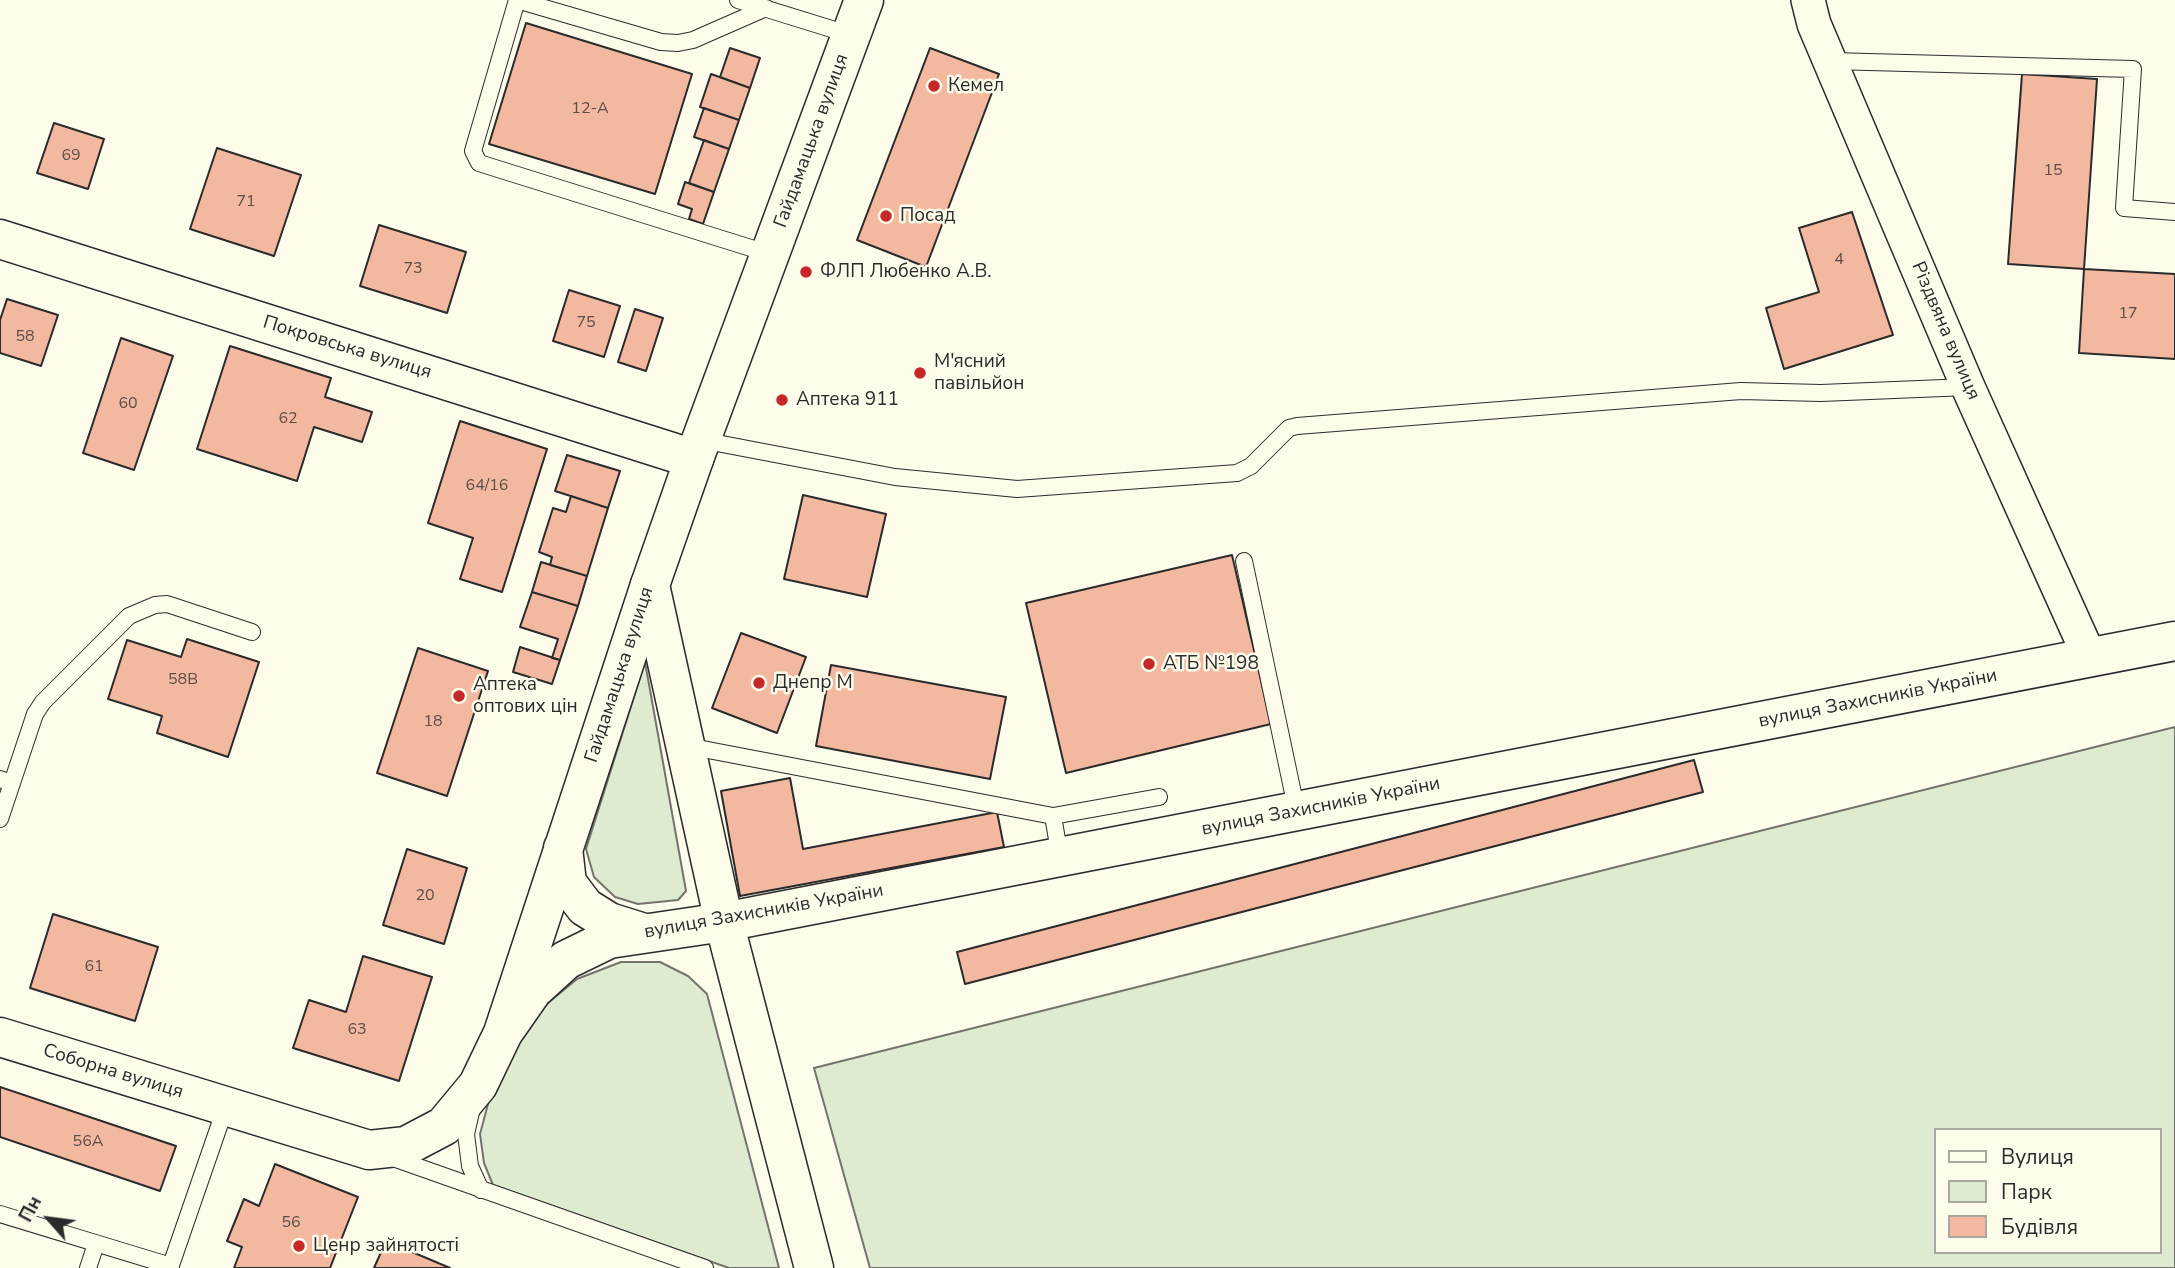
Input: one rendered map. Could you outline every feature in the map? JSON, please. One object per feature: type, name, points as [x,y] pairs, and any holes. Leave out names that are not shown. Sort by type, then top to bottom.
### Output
[{"type":"street","name":"Різдвяна вулиця","points":[[1808,0],[1814,24],[1968,387],[2090,658]]},
{"type":"street","name":"Гайдамацька вулиця","points":[[226,1107],[367,1149],[406,1146],[444,1126],[478,1085],[503,1033],[650,585],[858,17]]},
{"type":"street","name":"Покровська вулиця","points":[[0,239],[698,449]]},
{"type":"street","points":[[650,585],[724,922],[814,1268]]},
{"type":"street","name":"вулиця Захисників України","points":[[503,1033],[533,990],[566,960],[609,939],[724,922],[2175,641]]},
{"type":"street","points":[[563,848],[568,883],[584,907],[609,922],[644,933]]},
{"type":"street","name":"Соборна вулиця","points":[[0,1037],[226,1107]]},
{"type":"lane","points":[[766,8],[692,40],[678,43],[661,42],[517,0],[473,151],[480,163],[770,254]]},
{"type":"lane","points":[[738,0],[766,8],[858,17]]},
{"type":"lane","points":[[1830,61],[2133,69],[2124,208],[2175,212]]},
{"type":"lane","points":[[698,449],[895,478],[1017,489],[1237,473],[1251,466],[1283,433],[1297,426],[1741,391],[1821,393],[1968,387]]},
{"type":"lane","points":[[1244,561],[1283,768],[1297,812]]},
{"type":"lane","points":[[0,819],[6,781],[35,714],[43,702],[129,617],[155,605],[167,604],[252,632]]},
{"type":"lane","points":[[685,745],[1052,816],[1160,797]]},
{"type":"lane","points":[[1052,816],[1060,856]]},
{"type":"lane","points":[[478,1085],[466,1134],[470,1166],[481,1190]]},
{"type":"lane","points":[[0,1214],[170,1267],[226,1107]]},
{"type":"lane","points":[[367,1149],[705,1268]]},
{"type":"lane","points":[[88,1268],[96,1244]]},
{"type":"green space","points":[[645,662],[686,891],[678,900],[638,904],[615,897],[594,877],[586,849]]},
{"type":"green space","points":[[2175,727],[2175,1268],[870,1268],[814,1068]]},
{"type":"green space","points":[[621,962],[660,962],[688,976],[707,994],[779,1268],[729,1268],[493,1185],[484,1163],[480,1134],[492,1089],[516,1039],[548,1003],[577,979]]},
{"type":"building","points":[[526,23],[692,74],[655,194],[489,144]]},
{"type":"building","points":[[730,48],[760,58],[750,88],[720,77]]},
{"type":"building","points":[[930,48],[999,74],[926,267],[857,240]]},
{"type":"building","points":[[711,74],[750,88],[739,120],[700,107]]},
{"type":"building","points":[[2022,74],[2097,79],[2084,269],[2008,264]]},
{"type":"building","points":[[704,108],[739,120],[729,149],[694,137]]},
{"type":"building","points":[[54,123],[104,139],[88,189],[37,173]]},
{"type":"building","points":[[704,140],[729,149],[714,192],[689,183]]},
{"type":"building","points":[[217,148],[301,175],[274,256],[190,229]]},
{"type":"building","points":[[685,182],[714,192],[703,224],[689,219],[692,209],[678,204]]},
{"type":"building","points":[[1852,212],[1893,335],[1784,369],[1766,308],[1819,292],[1799,228]]},
{"type":"building","points":[[379,225],[466,252],[447,313],[360,286]]},
{"type":"building","points":[[2084,269],[2175,274],[2175,359],[2079,353]]},
{"type":"building","points":[[569,290],[620,306],[604,357],[553,341]]},
{"type":"building","points":[[7,299],[58,315],[41,366],[0,353],[0,320]]},
{"type":"building","points":[[635,309],[663,318],[646,371],[618,362]]},
{"type":"building","points":[[121,338],[173,356],[134,470],[83,453]]},
{"type":"building","points":[[230,346],[331,378],[325,397],[372,412],[362,442],[314,427],[297,481],[197,449]]},
{"type":"building","points":[[460,421],[547,449],[502,592],[460,579],[473,538],[428,523]]},
{"type":"building","points":[[567,455],[620,471],[608,508],[555,491]]},
{"type":"building","points":[[803,495],[886,514],[867,597],[784,579]]},
{"type":"building","points":[[571,496],[608,508],[587,576],[550,565],[552,557],[539,552],[553,508],[566,512]]},
{"type":"building","name":"АТБ №198","points":[[1232,555],[1271,724],[1066,773],[1026,603]]},
{"type":"building","points":[[541,562],[587,576],[578,606],[532,592]]},
{"type":"building","points":[[532,592],[578,606],[560,660],[552,658],[558,639],[520,627]]},
{"type":"building","name":"Днепр М","points":[[741,633],[806,657],[777,733],[712,708]]},
{"type":"building","points":[[187,639],[259,662],[228,757],[157,733],[162,716],[108,699],[127,640],[181,657]]},
{"type":"building","points":[[520,647],[560,660],[552,684],[513,672]]},
{"type":"building","points":[[418,648],[488,671],[447,796],[377,773]]},
{"type":"building","points":[[831,665],[1006,697],[990,779],[816,746]]},
{"type":"building","points":[[1694,760],[1703,792],[965,984],[957,952]]},
{"type":"building","points":[[790,778],[803,849],[997,812],[1004,847],[740,896],[721,791]]},
{"type":"building","points":[[407,849],[467,868],[444,944],[383,925]]},
{"type":"building","points":[[53,914],[158,947],[135,1021],[30,988]]},
{"type":"building","points":[[363,956],[432,977],[399,1081],[293,1048],[309,1000],[346,1012]]},
{"type":"building","points":[[0,1087],[176,1146],[160,1191],[0,1137]]},
{"type":"building","points":[[275,1164],[358,1197],[330,1268],[234,1268],[242,1247],[227,1241],[244,1199],[259,1206]]},
{"type":"building","points":[[386,1241],[450,1268],[374,1268]]},
{"type":"place","name":"Кемел","points":[[934,86]]},
{"type":"place","name":"Посад","points":[[886,216]]},
{"type":"place","name":"ФЛП Любенко А.В.","points":[[806,272]]},
{"type":"place","name":"М'ясний павільйон","points":[[920,373]]},
{"type":"place","name":"Аптека 911","points":[[782,400]]},
{"type":"place","name":"АТБ №198","points":[[1149,664]]},
{"type":"place","name":"Днепр М","points":[[759,683]]},
{"type":"place","name":"Аптека оптових цін","points":[[459,696]]},
{"type":"place","name":"Ценр зайнятостi","points":[[299,1246]]}]
